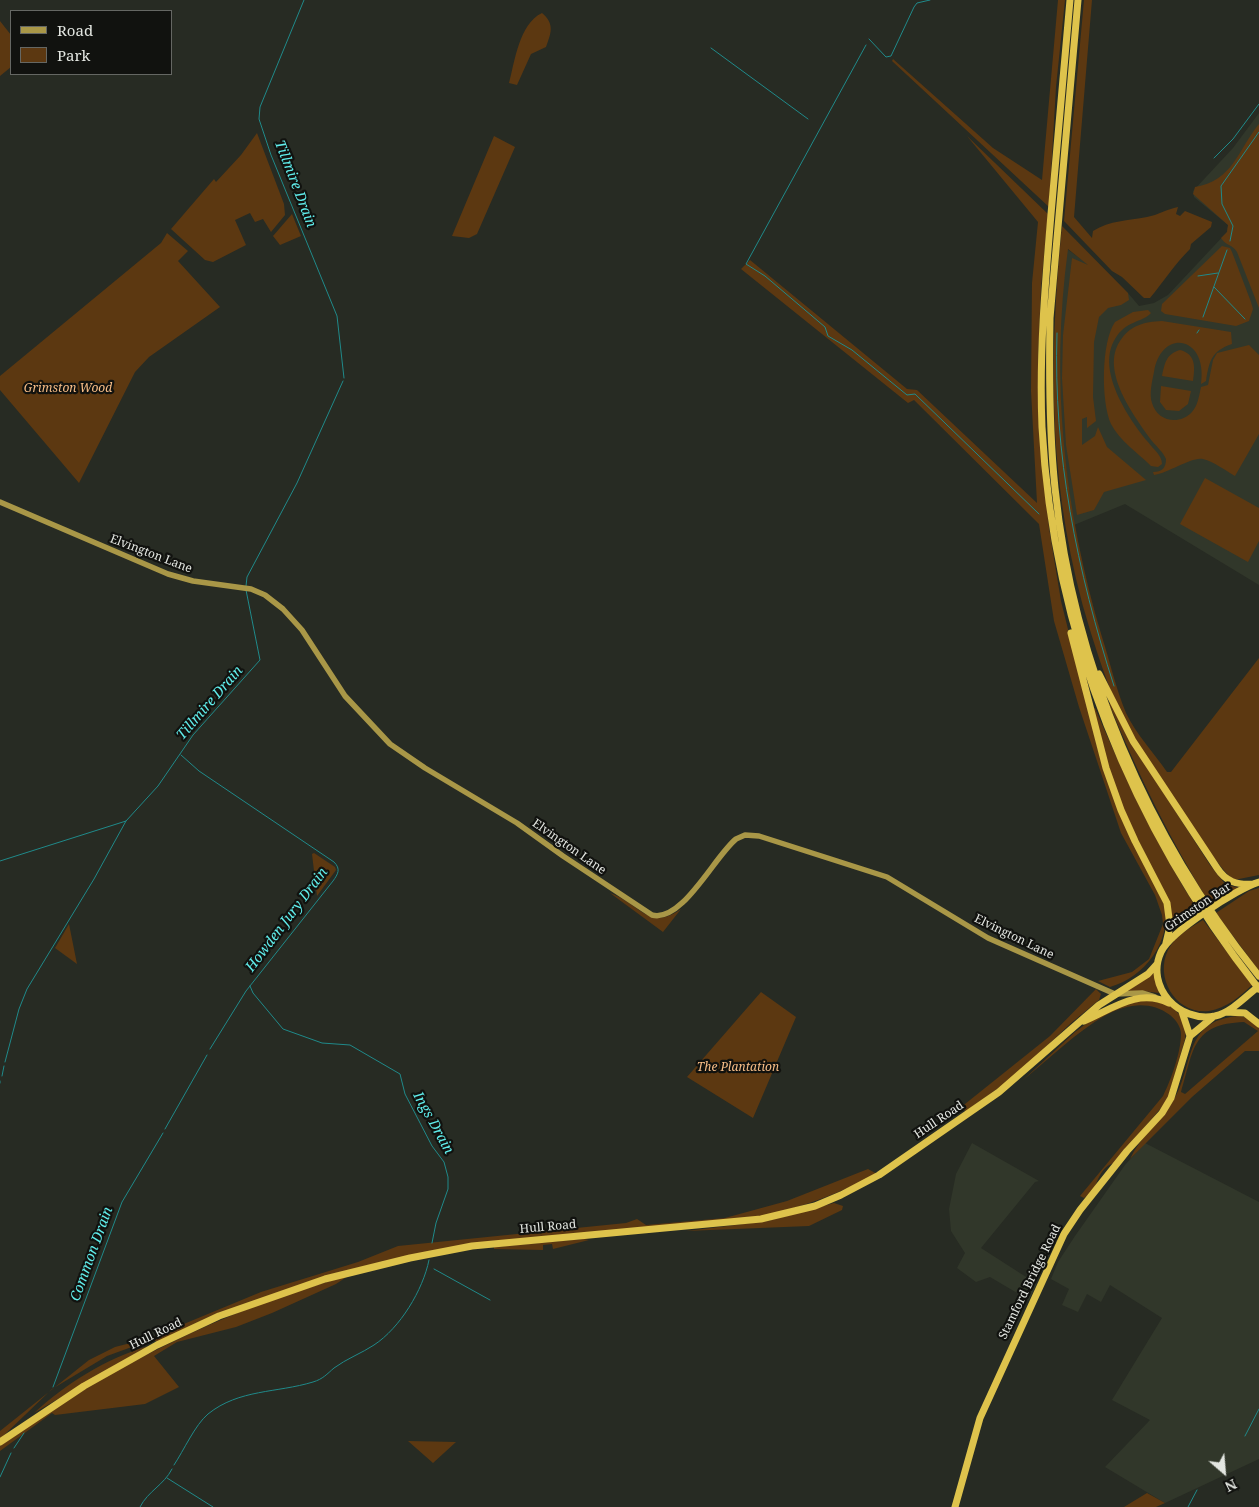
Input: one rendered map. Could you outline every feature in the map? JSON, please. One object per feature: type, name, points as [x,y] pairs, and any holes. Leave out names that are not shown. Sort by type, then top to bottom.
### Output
[{"type":"highway","points":[[1070,0],[1046,281],[1041,370],[1042,427],[1048,491],[1058,553],[1070,613],[1096,698],[1138,799],[1197,904],[1259,987],[1225,1012],[1195,1017],[1182,1012],[1172,1004],[1161,989],[1157,964]]},
{"type":"highway","points":[[1078,0],[1050,318],[1050,425],[1055,489],[1065,553],[1093,666],[1114,725],[1160,825],[1204,900],[1259,976]]},
{"type":"highway","points":[[1070,613],[1071,636],[1106,768],[1135,842],[1168,903],[1170,926],[1166,943]]},
{"type":"highway","points":[[1093,666],[1104,683],[1133,741],[1217,868],[1229,881],[1240,884],[1256,883]]},
{"type":"highway","name":"Grimston Bar","points":[[1157,964],[1166,943],[1187,925],[1256,883]]},
{"type":"highway","name":"Hull Road","points":[[0,1442],[68,1395],[157,1345],[219,1316],[318,1281],[443,1251],[517,1241],[761,1219],[814,1206],[839,1196],[879,1175],[999,1092],[1082,1022],[1095,1008],[1148,974],[1157,964]]},
{"type":"highway","name":"Hull Road","points":[[1082,1022],[1132,998],[1157,998],[1172,1004]]},
{"type":"highway","points":[[1182,1012],[1190,1036],[1216,1015]]},
{"type":"highway","points":[[1225,1012],[1245,1013],[1259,1024]]},
{"type":"highway","name":"Stamford Bridge Road","points":[[955,1507],[980,1418],[1064,1234],[1127,1151],[1169,1102],[1176,1086],[1190,1036]]},
{"type":"main road","name":"Elvington Lane","points":[[0,502],[168,574],[194,581],[251,589],[265,594],[276,602],[298,625],[314,646],[345,696],[390,744],[441,778],[517,823],[562,856],[652,916],[667,915],[677,909],[736,839],[745,835],[759,836],[887,877],[988,938],[1115,994],[1142,993],[1157,998]]},
{"type":"shaded area","points":[[1259,113],[1259,585],[1125,504],[1074,525],[1061,433],[1059,352],[1062,292],[1067,249],[1128,293],[1139,306],[1154,303],[1168,295],[1227,232],[1228,225],[1194,197],[1193,191],[1233,148]]},
{"type":"shaded area","points":[[972,1143],[1039,1181],[1035,1182],[981,1248],[1037,1284],[1029,1300],[990,1277],[976,1282],[957,1268],[965,1253],[951,1231],[949,1209],[956,1174]]},
{"type":"shaded area","points":[[1145,1143],[1259,1202],[1259,1459],[1165,1503],[1105,1467],[1150,1420],[1112,1400],[1162,1318],[1110,1285],[1101,1302],[1087,1294],[1078,1312],[1062,1305],[1069,1289],[1051,1279],[1058,1262],[1075,1236],[1125,1165]]},
{"type":"green space","points":[[1058,0],[1065,0],[1056,87],[1049,207],[892,61],[893,59],[993,148],[1042,180]]},
{"type":"green space","points":[[1084,0],[1092,0],[1074,217],[1092,238],[1093,231],[1099,227],[1119,221],[1151,216],[1178,207],[1176,214],[1180,216],[1185,211],[1212,222],[1211,227],[1191,244],[1190,249],[1150,298],[1144,298],[1122,277],[1112,271],[1064,221]]},
{"type":"green space","points":[[542,13],[549,21],[551,29],[546,47],[531,54],[517,85],[509,83],[523,34],[534,18]]},
{"type":"green space","points":[[0,21],[10,34],[10,68],[0,76]]},
{"type":"green space","points":[[1259,124],[1259,308],[1237,252],[1221,238],[1227,232],[1228,225],[1193,194],[1195,187],[1218,178],[1227,171]]},
{"type":"green space","points":[[257,133],[284,204],[285,215],[271,232],[263,219],[255,222],[250,213],[235,220],[246,245],[213,262],[205,260],[171,229],[214,179],[216,182],[241,155]]},
{"type":"green space","points":[[494,136],[515,147],[477,234],[469,238],[452,236]]},
{"type":"green space","points":[[967,136],[1048,214],[1041,287],[1038,360],[1039,412],[1049,528],[1061,601],[1100,758],[1165,906],[1164,932],[1153,956],[1134,975],[1110,987],[1098,981],[1132,972],[1149,959],[1163,924],[1162,915],[1155,895],[1121,833],[1079,707],[1054,621],[1039,524],[914,400],[908,403],[741,269],[750,260],[907,389],[917,390],[1037,503],[1031,391],[1032,283],[1038,222]]},
{"type":"green space","points":[[292,214],[301,236],[280,245],[273,236]]},
{"type":"green space","points":[[1062,226],[1128,293],[1129,300],[1121,305],[1108,308],[1099,317],[1094,342],[1093,397],[1096,421],[1087,428],[1087,417],[1082,419],[1082,445],[1095,436],[1098,427],[1107,447],[1146,480],[1104,492],[1094,510],[1077,515],[1066,445],[1062,378],[1063,335],[1072,258],[1088,265],[1068,249],[1060,347],[1064,445],[1078,541],[1089,589],[1116,685],[1126,713],[1135,728],[1167,772],[1171,772],[1259,658],[1259,875],[1234,880],[1203,846],[1153,771],[1126,725],[1115,702],[1090,630],[1076,579],[1066,529],[1055,429],[1055,329]]},
{"type":"green space","name":"Grimston Wood","points":[[167,233],[188,251],[178,261],[220,307],[149,357],[135,372],[79,483],[0,390],[0,376],[161,243]]},
{"type":"green space","points":[[1222,246],[1230,248],[1251,302],[1253,309],[1249,321],[1236,326],[1165,314],[1161,311],[1162,304]]},
{"type":"green space","points":[[1148,310],[1151,313],[1124,328],[1119,333],[1110,351],[1109,365],[1117,393],[1124,407],[1140,432],[1161,458],[1162,464],[1158,467],[1151,466],[1114,430],[1105,402],[1104,387],[1107,343],[1115,322],[1133,312]]},
{"type":"green space","points":[[1162,321],[1231,332],[1232,344],[1215,354],[1208,368],[1206,381],[1201,384],[1201,368],[1198,355],[1191,347],[1183,343],[1165,348],[1158,358],[1152,380],[1151,396],[1155,409],[1169,420],[1181,419],[1192,412],[1198,400],[1201,387],[1208,385],[1213,360],[1217,353],[1249,345],[1259,355],[1259,434],[1235,476],[1203,459],[1193,460],[1154,475],[1153,472],[1159,471],[1164,467],[1166,459],[1129,406],[1122,393],[1114,366],[1115,353],[1120,341],[1128,331],[1138,325]]},
{"type":"green space","points":[[1180,350],[1192,358],[1194,366],[1193,381],[1162,376],[1165,363],[1169,357]]},
{"type":"green space","points":[[1161,386],[1191,391],[1188,404],[1179,411],[1166,410],[1160,402]]},
{"type":"green space","points":[[1205,478],[1259,508],[1259,541],[1248,562],[1180,524]]},
{"type":"green space","points":[[1111,703],[1127,736],[1210,865],[1225,884],[1239,888],[1222,900],[1210,904],[1181,856],[1131,756],[1109,704]]},
{"type":"green space","points":[[1095,708],[1142,812],[1169,863],[1199,912],[1172,930],[1170,903],[1134,832],[1115,789],[1092,709]]},
{"type":"green space","points":[[314,853],[335,867],[336,870],[317,896],[312,854]]},
{"type":"green space","points":[[1259,888],[1259,971],[1216,913],[1249,891]]},
{"type":"green space","points":[[610,893],[652,917],[660,918],[681,909],[663,932]]},
{"type":"green space","points":[[1203,920],[1252,985],[1227,1005],[1215,1010],[1197,1011],[1178,1001],[1171,993],[1166,983],[1164,961],[1171,945],[1183,933]]},
{"type":"green space","points":[[69,924],[77,964],[55,948]]},
{"type":"green space","points":[[1154,973],[1159,993],[1142,991],[1124,993]]},
{"type":"green space","points":[[1096,989],[1101,994],[1099,1000],[1070,1024],[1014,1077],[966,1111],[960,1108],[1050,1036]]},
{"type":"green space","name":"The Plantation","points":[[761,992],[796,1017],[753,1118],[687,1077]]},
{"type":"green space","points":[[1137,999],[1166,1003],[1174,1009],[1181,1016],[1186,1030],[1185,1039],[1167,1101],[1114,1163],[1103,1170],[1094,1190],[1084,1198],[1080,1196],[1163,1096],[1172,1074],[1181,1041],[1179,1026],[1170,1015],[1155,1007],[1138,1005],[1122,1008],[1106,1015],[1084,1029],[1022,1081],[1075,1032],[1094,1018]]},
{"type":"green space","points":[[1238,1016],[1245,1017],[1259,1027],[1259,1051],[1245,1051],[1192,1097],[1130,1159],[1139,1144],[1173,1101],[1180,1088],[1193,1047],[1199,1036],[1207,1026],[1220,1020]],"holes":[[[1244,1022],[1258,1031],[1185,1094],[1181,1092],[1193,1051],[1205,1034],[1214,1028]]]},
{"type":"green space","points":[[868,1169],[877,1174],[821,1199],[763,1216],[420,1253],[329,1275],[211,1316],[160,1341],[148,1341],[107,1356],[55,1387],[89,1360],[115,1347],[150,1338],[261,1292],[358,1262],[398,1246],[626,1223],[637,1219],[646,1225],[725,1218],[787,1201]]},
{"type":"green space","points":[[834,1203],[843,1206],[842,1210],[809,1226],[686,1231],[768,1221]]},
{"type":"green space","points":[[589,1240],[553,1249],[552,1244],[543,1245],[543,1250],[494,1249],[494,1247]]},
{"type":"green space","points":[[348,1276],[336,1284],[272,1313],[236,1327],[177,1342],[154,1356],[179,1387],[145,1404],[55,1415],[52,1413],[0,1451],[0,1446],[40,1418],[123,1367],[166,1345],[210,1324],[255,1306]]},
{"type":"green space","points":[[148,1346],[34,1413],[87,1373],[132,1351]]},
{"type":"green space","points":[[49,1392],[0,1439],[0,1431]]},
{"type":"green space","points":[[408,1441],[456,1442],[433,1463]]},
{"type":"green space","points":[[1147,1493],[1165,1503],[1156,1507],[1124,1507]]},
{"type":"waterway","name":"Tillmire Drain","points":[[304,0],[260,107],[259,119],[271,155],[337,316],[344,378]]},
{"type":"waterway","points":[[869,39],[886,57],[891,56],[914,7],[917,3],[930,0]]},
{"type":"waterway","points":[[866,45],[746,264],[765,276],[825,327],[828,336],[852,350],[907,395],[915,394],[1039,514]]},
{"type":"waterway","points":[[711,48],[808,119]]},
{"type":"waterway","points":[[1214,158],[1233,139],[1259,104]]},
{"type":"waterway","points":[[1230,241],[1233,226],[1222,204],[1221,186],[1259,132]]},
{"type":"waterway","points":[[1203,317],[1227,250]]},
{"type":"waterway","points":[[1198,276],[1218,273]]},
{"type":"waterway","points":[[1214,287],[1245,319]]},
{"type":"waterway","points":[[1057,333],[1059,423],[1070,512],[1089,599],[1114,686]]},
{"type":"waterway","name":"Tillmire Drain","points":[[246,586],[247,577],[297,483],[343,381]]},
{"type":"waterway","name":"Tillmire Drain","points":[[0,861],[126,821],[158,786],[193,735],[260,660],[246,590]]},
{"type":"waterway","name":"Howden Jury Drain","points":[[181,755],[199,771],[334,862],[338,869],[333,881],[246,991],[210,1049]]},
{"type":"waterway","points":[[5,1062],[19,1009],[27,989],[94,879],[126,821]]},
{"type":"waterway","name":"Ings Drain","points":[[250,986],[253,993],[283,1029],[322,1043],[350,1045],[400,1074],[405,1094],[432,1146],[444,1162],[448,1177],[448,1189],[436,1223],[432,1243]]},
{"type":"waterway","name":"Common Drain","points":[[165,1129],[207,1055]]},
{"type":"waterway","points":[[2,1076],[4,1066]]},
{"type":"waterway","name":"Common Drain","points":[[53,1387],[122,1202],[163,1133]]},
{"type":"waterway","name":"Ings Drain","points":[[174,1465],[199,1424],[208,1414],[220,1406],[245,1396],[316,1381],[384,1338],[401,1319],[416,1296],[422,1284],[429,1260]]},
{"type":"waterway","points":[[434,1269],[490,1300]]},
{"type":"waterway","points":[[1245,1436],[1259,1409]]},
{"type":"waterway","points":[[14,1448],[24,1433]]},
{"type":"waterway","points":[[0,1477],[11,1453]]},
{"type":"waterway","name":"Ings Drain","points":[[140,1507],[143,1501],[169,1475],[172,1469]]},
{"type":"waterway","points":[[167,1478],[213,1507]]},
{"type":"waterway","points":[[1188,1507],[1197,1490]]}]
